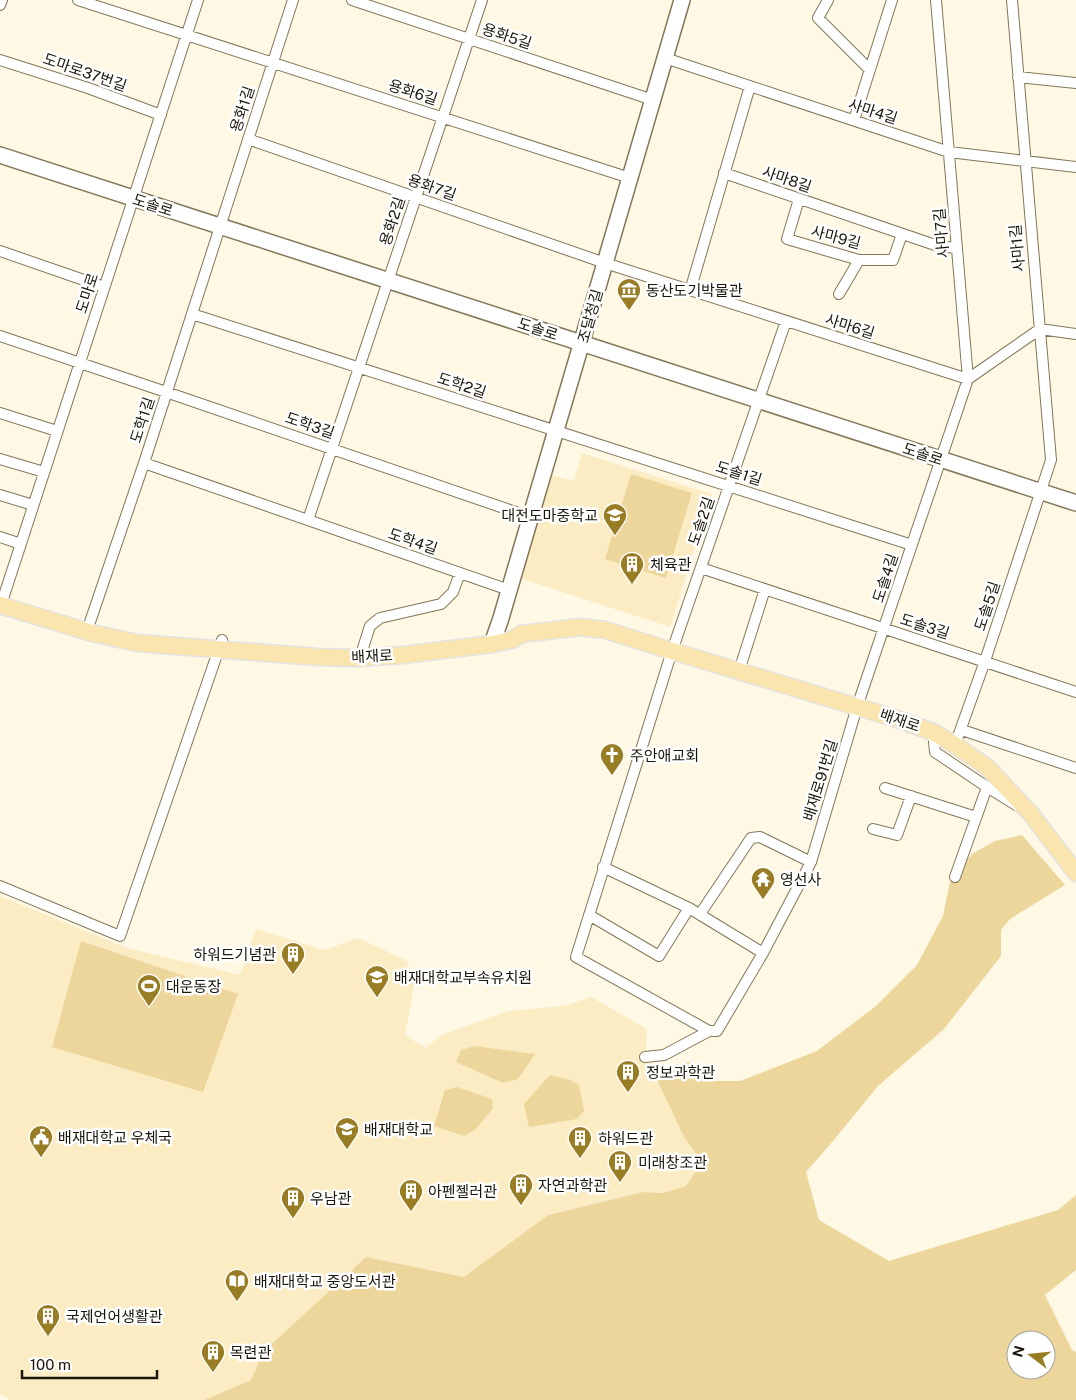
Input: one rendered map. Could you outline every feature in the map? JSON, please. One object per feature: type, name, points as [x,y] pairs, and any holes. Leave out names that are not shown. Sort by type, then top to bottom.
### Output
[{"type":"main road","name":"배재로","points":[[1,602],[90,622],[138,638]]},
{"type":"main road","name":"배재로","points":[[1,602],[92,633],[221,645],[318,651],[367,658],[494,638]]},
{"type":"main road","name":"배재로","points":[[318,651],[494,638],[512,640],[521,634],[581,627],[605,630],[857,706],[933,732],[958,737],[1031,814],[1076,873]]},
{"type":"street","points":[[0,5],[2,0]]},
{"type":"street","name":"용화6길","points":[[78,0],[630,178]]},
{"type":"street","name":"도마로","points":[[1,602],[198,0]]},
{"type":"street","name":"용화1길","points":[[220,226],[293,0]]},
{"type":"street","name":"용화5길","points":[[352,0],[653,100]]},
{"type":"street","name":"용화2길","points":[[388,281],[482,0]]},
{"type":"street","name":"조달청길","points":[[494,638],[682,0]]},
{"type":"street","points":[[828,0],[818,18],[870,70]]},
{"type":"street","points":[[854,120],[892,0]]},
{"type":"street","name":"사마7길","points":[[936,0],[968,379],[941,460]]},
{"type":"street","name":"사마1길","points":[[1012,0],[1024,161],[1051,460],[1040,492]]},
{"type":"street","name":"사마4길","points":[[665,58],[949,152],[1076,167]]},
{"type":"street","name":"도마로37번길","points":[[0,60],[88,88],[161,115]]},
{"type":"street","points":[[1018,77],[1076,83]]},
{"type":"street","points":[[690,291],[750,86]]},
{"type":"street","name":"용화7길","points":[[248,139],[605,263]]},
{"type":"street","name":"도솔로","points":[[0,156],[1076,503]]},
{"type":"street","name":"사마8길","points":[[724,173],[938,246],[957,248]]},
{"type":"street","name":"사마9길","points":[[799,199],[787,239],[858,260],[893,260],[902,234]]},
{"type":"street","name":"도학1길","points":[[90,622],[144,463],[220,226]]},
{"type":"street","points":[[0,251],[104,287]]},
{"type":"street","points":[[839,294],[858,260]]},
{"type":"street","name":"사마6길","points":[[605,263],[968,379]]},
{"type":"street","points":[[308,520],[388,281]]},
{"type":"street","name":"도학2길","points":[[192,314],[556,431]]},
{"type":"street","name":"도솔2길","points":[[672,651],[786,322]]},
{"type":"street","points":[[968,379],[1040,329],[1076,334]]},
{"type":"street","name":"도학3길","points":[[0,336],[530,517]]},
{"type":"street","points":[[0,412],[57,431]]},
{"type":"street","name":"도솔1길","points":[[556,431],[912,545]]},
{"type":"street","points":[[0,459],[44,472]]},
{"type":"street","name":"도솔4길","points":[[857,706],[941,460]]},
{"type":"street","name":"도학4길","points":[[144,463],[509,590]]},
{"type":"street","name":"도솔5길","points":[[958,737],[1040,492]]},
{"type":"street","points":[[0,495],[33,506]]},
{"type":"street","points":[[0,537],[21,544]]},
{"type":"street","name":"도솔3길","points":[[701,568],[1075,691]]},
{"type":"street","points":[[363,648],[370,626],[380,618],[441,604],[453,592],[460,573]]},
{"type":"street","points":[[739,671],[765,589]]},
{"type":"street","points":[[0,886],[120,936],[221,645]]},
{"type":"street","points":[[672,651],[576,957],[709,1032]]},
{"type":"street","name":"배재로91번길","points":[[645,1057],[664,1055],[709,1032],[717,1031],[764,953],[810,862],[857,706]]},
{"type":"street","points":[[933,732],[935,752],[1031,814]]},
{"type":"street","points":[[958,737],[1076,768]]},
{"type":"street","points":[[955,877],[987,787]]},
{"type":"street","points":[[885,788],[976,817]]},
{"type":"street","points":[[873,829],[897,835],[911,796]]},
{"type":"street","points":[[700,914],[751,838],[760,837],[810,862]]},
{"type":"street","points":[[603,867],[689,908],[764,953]]},
{"type":"street","points":[[589,915],[659,956],[689,908]]},
{"type":"shaded area","name":"대전도마중학교","points":[[582,453],[712,494],[670,627],[520,578],[551,475],[574,481]]},
{"type":"shaded area","points":[[631,474],[692,493],[666,578],[605,559]]},
{"type":"shaded area","points":[[1022,835],[1065,885],[1010,919],[1001,930],[1001,956],[944,1029],[878,1086],[806,1172],[819,1220],[889,1261],[1058,1210],[1076,1195],[1076,1270],[1045,1295],[1072,1350],[1076,1352],[1076,1400],[204,1400],[251,1380],[263,1352],[366,1257],[464,1277],[548,1215],[643,1192],[663,1193],[686,1186],[702,1162],[684,1137],[652,1070],[689,1062],[713,1081],[740,1081],[817,1051],[876,1006],[917,965],[943,916],[950,882],[972,854],[995,841]]},
{"type":"shaded area","name":"배재대학교","points":[[0,896],[127,948],[240,975],[256,929],[324,950],[358,938],[407,961],[414,985],[405,1035],[425,1048],[442,1035],[508,1011],[564,1006],[591,997],[647,1029],[645,1057],[684,1137],[703,1162],[686,1186],[663,1193],[643,1192],[548,1215],[464,1277],[366,1257],[263,1352],[251,1380],[204,1400],[10,1400],[0,1394]]},
{"type":"shaded area","name":"대운동장","points":[[81,941],[238,994],[203,1092],[52,1047]]},
{"type":"shaded area","points":[[475,1046],[535,1054],[518,1079],[503,1083],[456,1062],[461,1050]]},
{"type":"shaded area","points":[[550,1075],[570,1080],[579,1085],[584,1111],[577,1119],[529,1127],[524,1104]]},
{"type":"shaded area","points":[[457,1087],[492,1099],[493,1108],[476,1129],[464,1136],[434,1126],[445,1090]]},
{"type":"place","name":"동산도기박물관","points":[[629,311]]},
{"type":"place","name":"대전도마중학교","points":[[615,536]]},
{"type":"place","name":"체육관","points":[[632,585]]},
{"type":"place","name":"주안애교회","points":[[612,776]]},
{"type":"place","name":"영선사","points":[[763,900]]},
{"type":"place","name":"하워드기념관","points":[[293,975]]},
{"type":"place","name":"배재대학교부속유치원","points":[[377,998]]},
{"type":"place","name":"대운동장","points":[[149,1007]]},
{"type":"place","name":"정보과학관","points":[[628,1093]]},
{"type":"place","name":"배재대학교","points":[[347,1150]]},
{"type":"place","name":"배재대학교 우체국","points":[[41,1158]]},
{"type":"place","name":"하워드관","points":[[580,1159]]},
{"type":"place","name":"미래창조관","points":[[620,1183]]},
{"type":"place","name":"자연과학관","points":[[521,1206]]},
{"type":"place","name":"아펜젤러관","points":[[411,1212]]},
{"type":"place","name":"우남관","points":[[293,1219]]},
{"type":"place","name":"배재대학교 중앙도서관","points":[[237,1302]]},
{"type":"place","name":"국제언어생활관","points":[[48,1337]]},
{"type":"place","name":"목련관","points":[[213,1373]]}]
